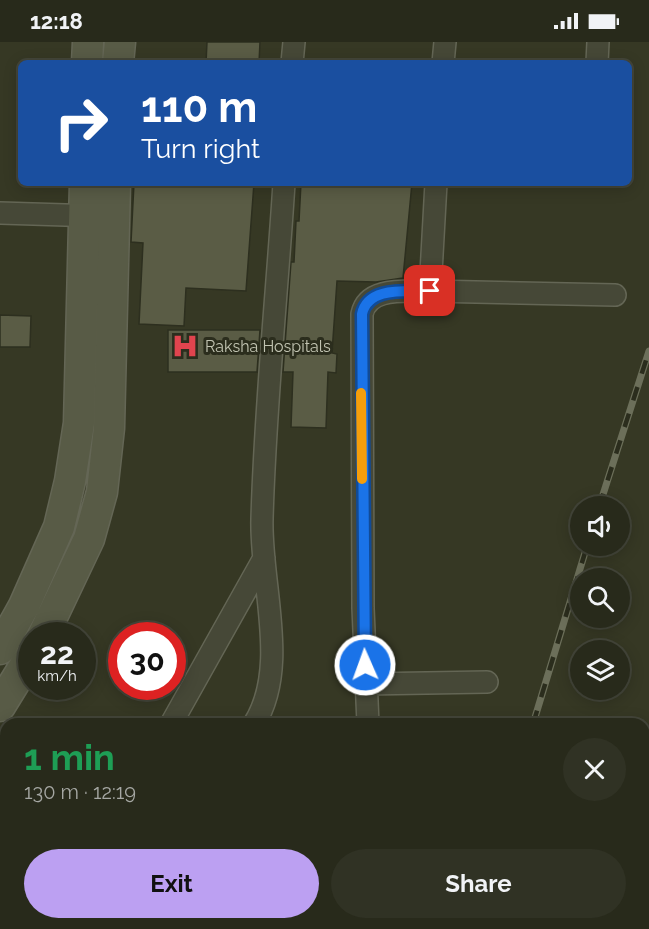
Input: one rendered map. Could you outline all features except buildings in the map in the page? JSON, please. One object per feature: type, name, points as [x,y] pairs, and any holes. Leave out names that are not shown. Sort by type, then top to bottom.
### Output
[{"type":"main road","points":[[87,60],[88,42]]},
{"type":"main road","points":[[118,60],[120,42]]},
{"type":"main road","points":[[0,649],[24,606],[59,527],[70,481],[79,423],[85,186]]},
{"type":"main road","points":[[49,622],[88,539],[102,492],[109,428],[115,186]]},
{"type":"main road","points":[[0,705],[18,676]]},
{"type":"street","points":[[292,60],[294,42]]},
{"type":"street","points":[[443,60],[445,42]]},
{"type":"street","points":[[597,60],[598,42]]},
{"type":"street","points":[[258,718],[272,676],[261,521],[284,186]]},
{"type":"street","points":[[430,291],[436,186]]},
{"type":"street","points":[[0,213],[114,216]]},
{"type":"street","points":[[368,718],[363,597],[362,314],[364,302],[372,296],[430,291],[615,295]]},
{"type":"street","points":[[174,718],[264,558]]},
{"type":"street","points":[[366,684],[487,682]]},
{"type":"railway","points":[[603,496],[649,351]]},
{"type":"railway","points":[[535,718],[584,556]]},
{"type":"slow traffic","points":[[361,393],[362,479]]},
{"type":"place","name":"Raksha Hospitals","points":[[185,346]]},
{"type":"route","points":[[365,665],[361,387],[364,302],[372,296],[430,291]]}]
